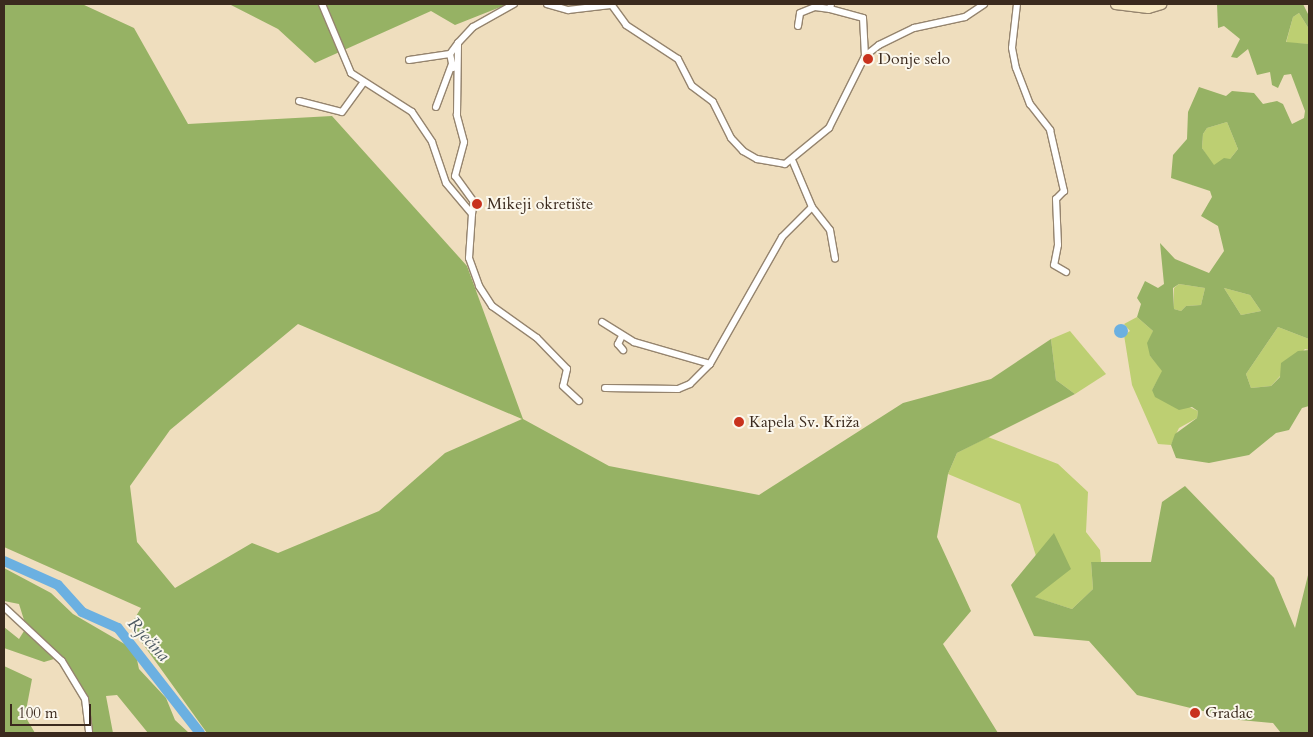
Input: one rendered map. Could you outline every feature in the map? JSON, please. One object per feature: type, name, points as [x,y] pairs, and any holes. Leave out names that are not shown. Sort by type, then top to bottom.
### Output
[{"type":"main road","points":[[1114,4],[1148,8],[1161,4]]},
{"type":"street","points":[[322,4],[343,60],[363,82],[412,112],[432,142],[446,183],[472,214]]},
{"type":"street","points":[[410,60],[450,54],[473,26],[514,4]]},
{"type":"street","points":[[547,4],[568,10],[611,4],[626,25],[678,59],[692,86],[713,102],[730,138],[743,152],[776,164],[793,162],[829,128],[865,56],[863,18],[830,6],[815,7],[800,13],[798,26]]},
{"type":"street","points":[[865,56],[906,30],[965,17],[984,4]]},
{"type":"street","points":[[1017,4],[1012,48],[1016,68],[1030,104],[1050,130],[1064,192],[1056,199],[1058,245],[1054,265],[1066,272]]},
{"type":"street","points":[[458,43],[457,115],[464,142],[456,176],[474,202],[469,258],[479,286],[492,306],[537,338],[567,368],[563,386],[579,401]]},
{"type":"street","points":[[450,54],[458,84]]},
{"type":"street","points":[[436,107],[452,64]]},
{"type":"street","points":[[299,101],[342,112],[363,82]]},
{"type":"street","points":[[793,162],[812,207],[830,230],[835,259]]},
{"type":"street","points":[[605,388],[678,389],[690,384],[710,364],[782,237],[812,207]]},
{"type":"street","points":[[602,322],[622,336],[654,350],[710,364]]},
{"type":"street","points":[[622,336],[618,344],[623,350]]},
{"type":"street","points":[[4,607],[62,661],[85,699],[89,733]]},
{"type":"green space","points":[[4,4],[82,4],[134,28],[188,124],[332,116],[467,266],[523,419],[609,466],[759,495],[903,403],[991,379],[1051,339],[1056,380],[1075,394],[957,453],[948,474],[937,537],[971,611],[943,644],[998,733],[207,733],[130,626],[141,608],[4,547]],"holes":[[[298,324],[522,419],[445,453],[379,511],[278,553],[252,543],[175,588],[137,542],[130,486],[170,430]]]},
{"type":"green space","points":[[229,4],[508,4],[455,25],[431,11],[315,63],[278,29]]},
{"type":"green space","points":[[1217,4],[1303,4],[1309,16],[1309,29],[1299,13],[1293,17],[1286,42],[1309,44],[1309,339],[1278,327],[1246,374],[1251,388],[1271,386],[1280,377],[1281,363],[1298,351],[1309,350],[1309,406],[1302,408],[1289,430],[1276,433],[1249,455],[1209,463],[1176,458],[1171,445],[1175,434],[1197,418],[1198,411],[1192,407],[1179,410],[1155,397],[1152,390],[1162,371],[1150,356],[1147,343],[1153,331],[1137,317],[1141,304],[1137,298],[1145,281],[1158,288],[1164,284],[1160,243],[1175,259],[1209,273],[1224,251],[1218,226],[1201,216],[1212,197],[1210,191],[1171,178],[1173,155],[1187,139],[1188,112],[1199,87],[1226,96],[1232,91],[1254,93],[1263,104],[1277,101],[1283,104],[1292,124],[1304,118],[1305,111],[1291,74],[1284,75],[1278,88],[1272,85],[1270,72],[1257,75],[1248,49],[1237,58],[1231,57],[1240,39],[1224,26],[1218,28]],"holes":[[[1227,122],[1238,149],[1230,159],[1224,158],[1214,165],[1202,148],[1203,134],[1207,128]],[[1179,284],[1205,288],[1201,305],[1186,306],[1181,311],[1174,309],[1173,288]],[[1224,288],[1250,295],[1261,311],[1241,315]]]},
{"type":"green space","points":[[1299,13],[1309,29],[1309,44],[1286,43],[1293,17]]},
{"type":"green space","points":[[1227,122],[1238,149],[1230,159],[1213,166],[1202,148],[1203,134],[1207,128]]},
{"type":"green space","points":[[1179,284],[1205,288],[1201,305],[1186,306],[1181,311],[1174,309],[1174,288]]},
{"type":"green space","points":[[1224,288],[1250,295],[1261,311],[1241,315]]},
{"type":"green space","points":[[1137,317],[1153,331],[1150,356],[1163,371],[1152,390],[1198,411],[1197,418],[1179,428],[1171,445],[1158,444],[1132,385],[1124,335],[1130,331],[1124,324]]},
{"type":"green space","points":[[1278,327],[1309,339],[1309,350],[1305,349],[1271,386],[1251,388],[1246,374]]},
{"type":"green space","points":[[1070,331],[1106,374],[1075,394],[1056,380],[1051,339]]},
{"type":"green space","points":[[988,437],[1058,464],[1088,492],[1086,532],[1100,550],[1101,562],[1091,562],[1093,589],[1072,609],[1034,597],[1055,534],[1036,556],[1020,504],[948,474],[957,453]]},
{"type":"green space","points":[[1185,486],[1274,578],[1295,628],[1309,571],[1309,733],[1281,733],[1273,723],[1240,720],[1137,695],[1089,641],[1034,636],[1011,585],[1054,533],[1071,569],[1035,597],[1072,609],[1093,589],[1091,562],[1151,562],[1162,502]]},
{"type":"green space","points":[[4,568],[51,593],[73,614],[128,646],[136,655],[139,669],[166,698],[175,720],[189,733],[148,733],[117,695],[106,696],[113,733],[92,733],[87,696],[66,661],[24,620],[19,604],[4,601]]},
{"type":"green space","points":[[4,627],[19,639],[24,631],[54,659],[44,662],[4,648]]},
{"type":"green space","points":[[4,666],[32,679],[25,716],[35,733],[4,733]]},
{"type":"water","points":[[1118,324],[1124,324],[1128,331],[1124,338],[1118,338],[1114,334],[1114,328]]},
{"type":"waterway","name":"Rječina","points":[[4,561],[58,585],[82,612],[118,628],[200,733]]},
{"type":"place","name":"Donje selo","points":[[868,59]]},
{"type":"place","name":"Mikeji okretište","points":[[477,204]]},
{"type":"place","name":"Kapela Sv. Križa","points":[[739,422]]},
{"type":"place","name":"Gradac","points":[[1195,713]]}]
